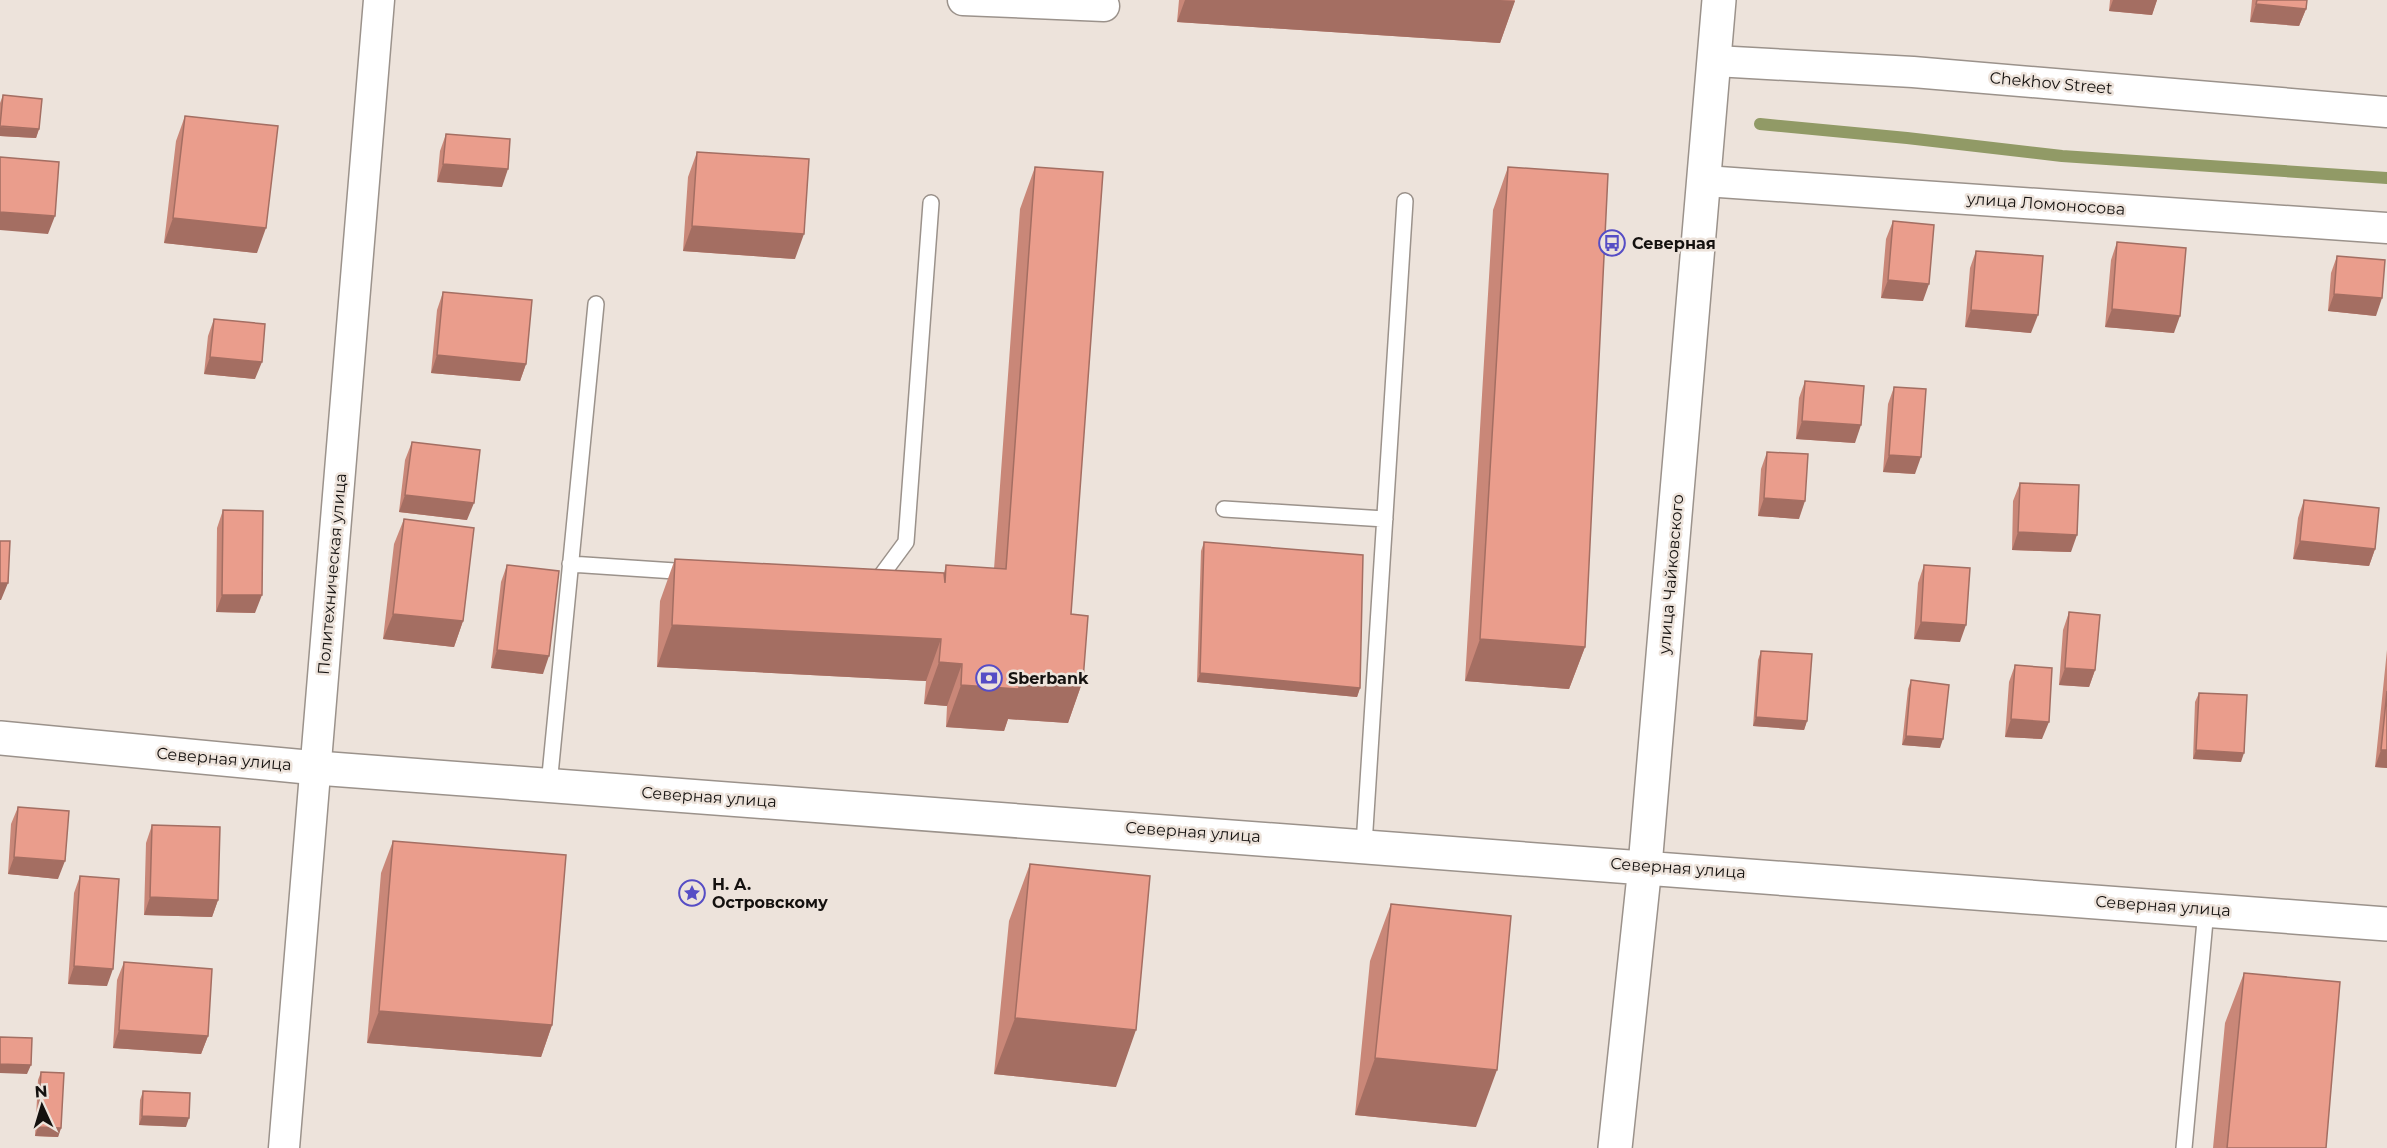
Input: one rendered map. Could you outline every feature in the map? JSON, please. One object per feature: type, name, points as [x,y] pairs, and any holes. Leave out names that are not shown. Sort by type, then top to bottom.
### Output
[{"type":"main road","name":"улица Чайковского","points":[[1616,1148],[1645,866],[1719,0]]},
{"type":"main road","name":"Северная улица","points":[[0,738],[317,768],[1645,866],[2387,924]]},
{"type":"street","name":"Политехническая улица","points":[[284,1148],[379,0]]},
{"type":"street","points":[[963,0],[1104,3]]},
{"type":"street","name":"Chekhov Street","points":[[1715,61],[1913,72],[2387,112]]},
{"type":"street","name":"улица Ломоносова","points":[[1705,181],[2387,228]]},
{"type":"lane","points":[[1364,845],[1405,201]]},
{"type":"lane","points":[[854,582],[878,584],[906,542],[931,203]]},
{"type":"lane","points":[[549,785],[596,304]]},
{"type":"lane","points":[[1224,509],[1385,519]]},
{"type":"lane","points":[[570,564],[700,572]]},
{"type":"lane","points":[[2184,1148],[2206,910]]},
{"type":"building","points":[[2257,0],[2307,0],[2306,9],[2256,4]]},
{"type":"building","points":[[3,95],[42,99],[39,129],[0,126]]},
{"type":"building","points":[[185,116],[278,126],[266,228],[173,218]]},
{"type":"building","points":[[446,134],[510,139],[508,169],[443,164]]},
{"type":"building","points":[[697,152],[809,159],[804,234],[692,226]]},
{"type":"building","points":[[0,157],[59,162],[55,216],[0,212]]},
{"type":"building","points":[[1035,167],[1103,172],[1071,614],[1088,616],[1083,680],[1019,677],[1019,689],[961,685],[962,664],[939,662],[941,639],[672,625],[675,559],[944,573],[945,583],[946,565],[1006,569]]},
{"type":"building","points":[[1508,167],[1608,174],[1585,647],[1480,639]]},
{"type":"building","points":[[1893,221],[1934,225],[1929,284],[1888,280]]},
{"type":"building","points":[[2117,242],[2186,248],[2180,316],[2112,309]]},
{"type":"building","points":[[1976,251],[2043,256],[2038,315],[1971,310]]},
{"type":"building","points":[[2337,256],[2385,260],[2382,298],[2334,294]]},
{"type":"building","points":[[443,292],[532,300],[526,364],[437,355]]},
{"type":"building","points":[[214,319],[265,324],[262,362],[210,357]]},
{"type":"building","points":[[1805,381],[1864,386],[1861,425],[1802,421]]},
{"type":"building","points":[[1894,387],[1926,389],[1921,457],[1889,455]]},
{"type":"building","points":[[412,442],[480,450],[474,503],[405,495]]},
{"type":"building","points":[[1767,452],[1808,454],[1805,501],[1764,498]]},
{"type":"building","points":[[2020,483],[2079,485],[2077,535],[2018,532]]},
{"type":"building","points":[[2304,500],[2379,508],[2375,549],[2300,541]]},
{"type":"building","points":[[223,510],[263,511],[262,595],[222,595]]},
{"type":"building","points":[[404,519],[474,528],[463,621],[393,614]]},
{"type":"building","points":[[0,541],[10,541],[8,583],[0,583]]},
{"type":"building","points":[[1204,542],[1363,555],[1360,688],[1200,673]]},
{"type":"building","points":[[507,565],[559,571],[549,656],[497,650]]},
{"type":"building","points":[[1924,565],[1970,568],[1966,625],[1921,622]]},
{"type":"building","points":[[2069,612],[2100,615],[2095,670],[2065,668]]},
{"type":"building","points":[[1761,651],[1812,654],[1807,721],[1756,717]]},
{"type":"building","points":[[2015,665],[2052,668],[2049,722],[2011,719]]},
{"type":"building","points":[[1911,680],[1949,685],[1943,739],[1906,736]]},
{"type":"building","points":[[2387,691],[2387,750],[2381,750]]},
{"type":"building","points":[[2199,693],[2247,695],[2244,753],[2196,750]]},
{"type":"building","points":[[18,807],[69,811],[65,861],[14,857]]},
{"type":"building","points":[[152,825],[220,827],[218,900],[150,897]]},
{"type":"building","points":[[393,841],[566,855],[552,1025],[379,1011]]},
{"type":"building","points":[[1030,864],[1150,876],[1136,1030],[1015,1018]]},
{"type":"building","points":[[80,876],[119,879],[113,969],[74,966]]},
{"type":"building","points":[[1391,904],[1511,916],[1497,1070],[1375,1058]]},
{"type":"building","points":[[124,962],[212,969],[208,1036],[119,1030]]},
{"type":"building","points":[[2244,973],[2340,982],[2326,1148],[2227,1148]]},
{"type":"building","points":[[0,1037],[32,1038],[31,1065],[0,1064]]},
{"type":"building","points":[[41,1072],[64,1073],[61,1128],[38,1127]]},
{"type":"building","points":[[143,1091],[190,1093],[189,1118],[142,1116]]},
{"type":"waterway","points":[[1760,124],[2062,156],[2387,178]]},
{"type":"place","name":"Северная","points":[[1612,243]]},
{"type":"place","name":"Sberbank","points":[[989,678]]},
{"type":"place","name":"Н. А. Островскому","points":[[692,893]]}]
